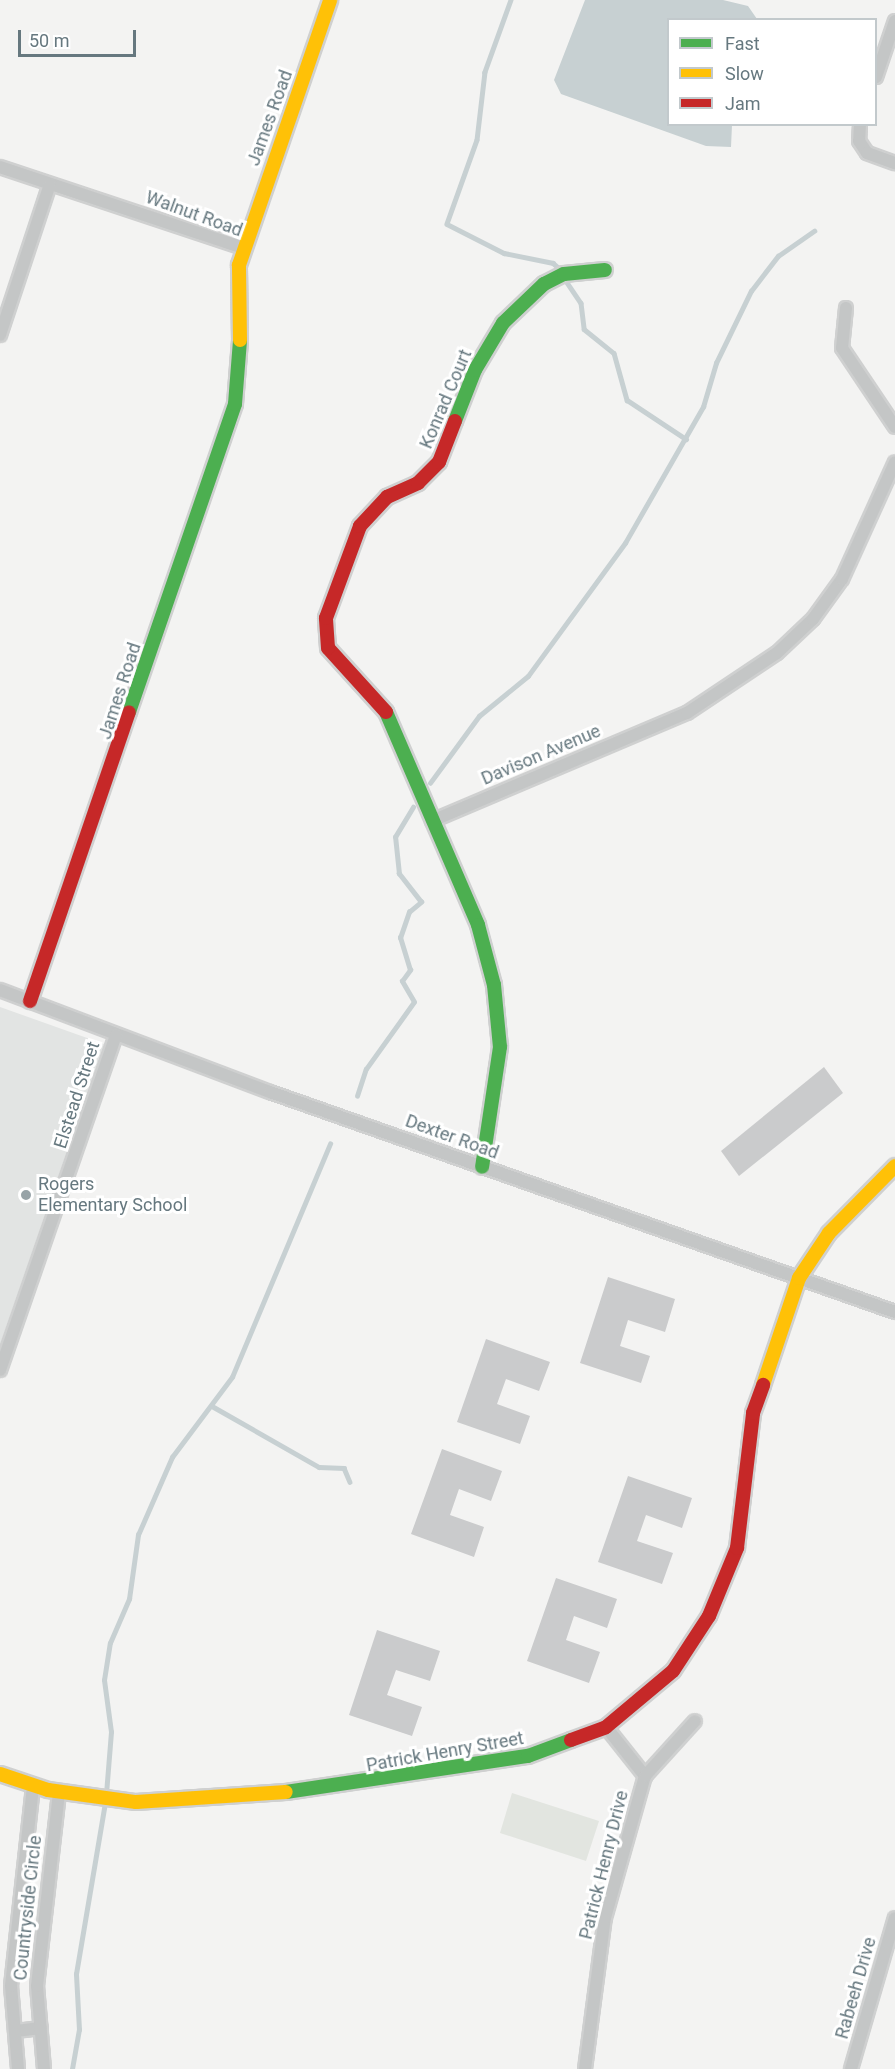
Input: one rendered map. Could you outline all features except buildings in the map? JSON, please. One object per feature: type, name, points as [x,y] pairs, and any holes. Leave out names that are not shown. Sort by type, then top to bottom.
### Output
[{"type":"street","name":"James Road","points":[[244,248],[330,0]]},
{"type":"street","points":[[877,74],[895,21]]},
{"type":"street","points":[[860,126],[859,141],[867,153],[895,163]]},
{"type":"street","name":"Walnut Road","points":[[0,166],[244,248],[238,390]]},
{"type":"street","points":[[0,335],[50,184]]},
{"type":"street","name":"Konrad Court","points":[[432,821],[383,706],[327,648],[331,603],[364,520],[387,497],[418,483],[447,451],[475,370],[503,323],[544,284],[564,274],[605,270]]},
{"type":"street","points":[[846,308],[842,348],[895,427]]},
{"type":"street","name":"James Road","points":[[30,1001],[238,390]]},
{"type":"street","name":"Davison Avenue","points":[[432,821],[687,712],[777,653],[813,619],[842,579],[895,462]]},
{"type":"street","points":[[432,821],[478,925],[494,985],[500,1047],[482,1167]]},
{"type":"street","name":"Dexter Road","points":[[0,990],[116,1035],[482,1167],[895,1311]]},
{"type":"street","name":"Elstead Street","points":[[0,1370],[116,1035]]},
{"type":"street","name":"Patrick Henry Street","points":[[0,1774],[59,1793],[136,1802],[378,1783],[528,1756],[606,1727],[673,1671],[722,1588],[737,1548],[753,1413],[799,1278],[829,1233],[895,1166]]},
{"type":"street","name":"Patrick Henry Drive","points":[[585,2069],[605,1918],[645,1776],[695,1720]]},
{"type":"street","name":"Patrick Henry Drive","points":[[606,1727],[645,1776]]},
{"type":"street","name":"Countryside Circle","points":[[18,2069],[11,1986],[33,1786]]},
{"type":"street","name":"Countryside Circle","points":[[44,2069],[37,1986],[59,1793]]},
{"type":"street","name":"Rabeeh Drive","points":[[851,2069],[895,1918]]},
{"type":"street","points":[[16,2031],[41,2028]]},
{"type":"shaded area","points":[[585,0],[723,0],[748,6],[756,18],[667,18],[667,126],[732,126],[731,147],[706,146],[561,94],[554,80]]},
{"type":"shaded area","name":"Rogers Elementary School","points":[[0,1007],[104,1044],[0,1345]]},
{"type":"shaded area","points":[[512,1793],[599,1821],[586,1861],[500,1833]]},
{"type":"waterway","points":[[511,0],[485,72],[477,140],[447,224],[504,253],[553,263],[561,270]]},
{"type":"waterway","points":[[430,783],[479,716],[528,676],[625,543],[703,407],[716,363],[751,291],[778,256],[814,231]]},
{"type":"waterway","points":[[564,278],[581,303],[584,329],[614,353],[627,400],[686,439]]},
{"type":"waterway","points":[[357,1096],[366,1069],[414,1002],[402,981],[410,970],[400,938],[409,912],[421,902],[399,874],[395,837],[413,807]]},
{"type":"waterway","points":[[106,1794],[111,1732],[104,1680],[110,1643],[129,1599],[138,1535],[172,1457],[232,1377],[330,1144]]},
{"type":"waterway","points":[[212,1406],[319,1467],[344,1468],[350,1482]]},
{"type":"waterway","points":[[72,2069],[79,2030],[76,1974],[105,1802]]},
{"type":"traffic: fast","points":[[455,421],[475,370],[503,323],[544,284],[564,274],[605,270]]},
{"type":"traffic: fast","points":[[129,712],[235,404],[240,340]]},
{"type":"traffic: fast","points":[[386,712],[478,925],[494,985],[500,1047],[482,1167]]},
{"type":"traffic: fast","points":[[286,1792],[528,1756],[571,1740]]},
{"type":"traffic: slow","points":[[240,340],[239,265],[330,0]]},
{"type":"traffic: slow","points":[[763,1385],[799,1278],[829,1233],[895,1166]]},
{"type":"traffic: slow","points":[[0,1774],[48,1790],[136,1802],[286,1792]]},
{"type":"traffic: jam","points":[[386,712],[328,648],[326,618],[360,526],[387,497],[418,483],[439,462],[455,421]]},
{"type":"traffic: jam","points":[[30,1001],[129,712]]},
{"type":"traffic: jam","points":[[571,1740],[606,1727],[673,1671],[709,1616],[737,1548],[753,1413],[763,1385]]},
{"type":"place","name":"Rogers Elementary School","points":[[26,1195]]}]
